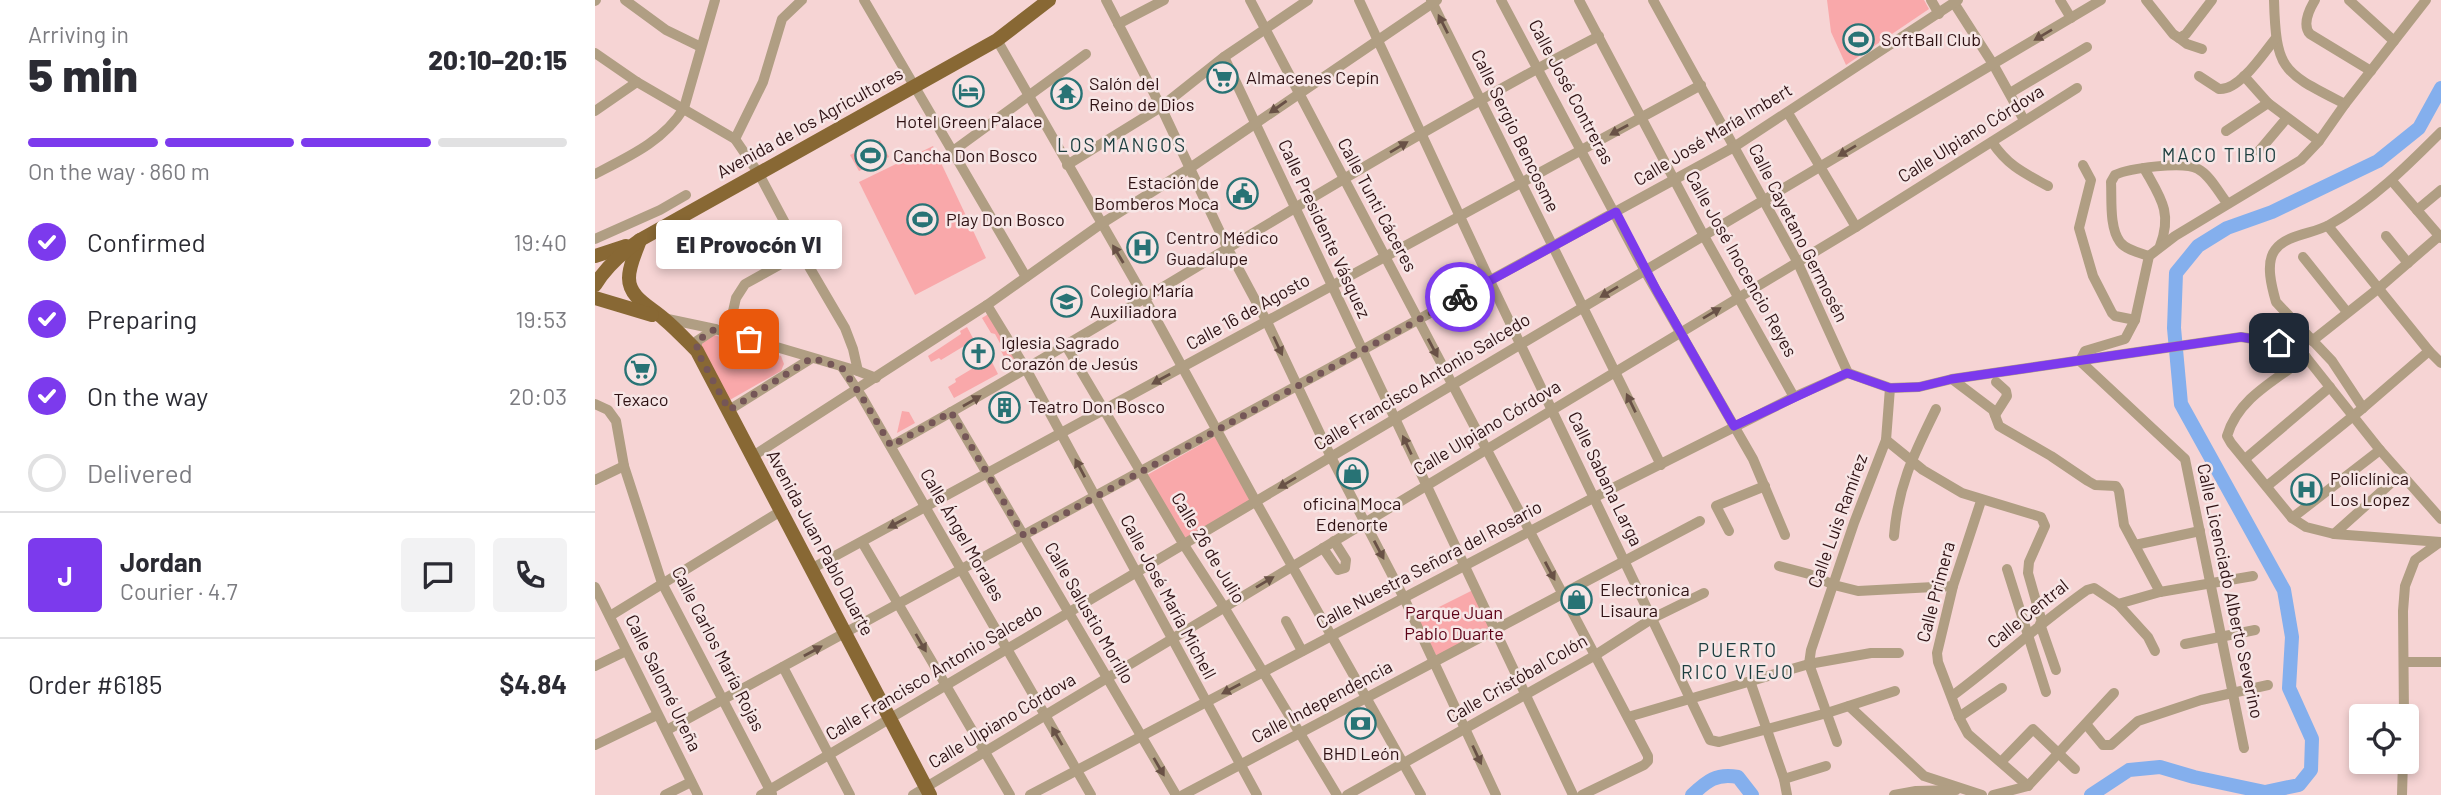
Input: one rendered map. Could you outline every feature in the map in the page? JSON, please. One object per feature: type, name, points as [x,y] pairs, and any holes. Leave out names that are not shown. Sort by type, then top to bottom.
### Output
[{"type":"main road","name":"Avenida de los Agricultores","points":[[595,285],[602,274],[639,241],[997,40],[1049,0]]},
{"type":"main road","points":[[595,256],[639,241]]},
{"type":"main road","name":"Avenida Juan Pablo Duarte","points":[[639,241],[629,275],[631,287],[641,301],[697,351],[890,718],[923,792]]},
{"type":"main road","points":[[595,298],[663,318]]},
{"type":"street","points":[[625,0],[666,30],[701,47]]},
{"type":"street","points":[[595,174],[647,145],[676,121],[684,108],[715,0]]},
{"type":"street","points":[[735,139],[763,82],[782,19],[803,0]]},
{"type":"street","points":[[865,0],[1026,277]]},
{"type":"street","points":[[1106,0],[1161,107],[1228,249],[1267,322],[1296,387],[1404,598],[1496,795]]},
{"type":"street","points":[[1118,24],[1164,0]]},
{"type":"street","name":"Calle Tunti Cáceres","points":[[1250,0],[1648,756],[1644,765],[1582,795]]},
{"type":"street","points":[[1067,165],[1161,107],[1264,27],[1308,0]]},
{"type":"street","name":"Calle Sabana Larga","points":[[1359,0],[1710,740],[1714,742],[1766,729]]},
{"type":"street","name":"Calle José Contreras","points":[[1501,0],[1645,271],[1753,459],[1785,536]]},
{"type":"street","name":"Calle José Inocencio Reyes","points":[[1579,0],[1704,236],[1794,397]]},
{"type":"street","points":[[1931,0],[1939,14]]},
{"type":"street","points":[[2060,0],[2071,18]]},
{"type":"street","name":"Calle Francisco Antonio Salcedo","points":[[768,793],[829,754],[2101,0]]},
{"type":"street","points":[[2146,0],[2173,34],[2187,44],[2202,49]]},
{"type":"street","points":[[2179,38],[2186,34],[2212,0]]},
{"type":"street","points":[[2274,0],[2275,39],[2281,60],[2299,80],[2345,104]]},
{"type":"street","points":[[2315,0],[2308,15],[2306,30],[2371,71]]},
{"type":"street","points":[[2349,0],[2394,41]]},
{"type":"street","points":[[2080,361],[2085,351],[2125,339],[2135,320],[2149,256],[2227,203],[2291,167],[2319,141],[2426,0]]},
{"type":"street","points":[[753,456],[987,305],[1101,224],[1190,168],[1433,1]]},
{"type":"street","name":"Calle Sergio Bencosme","points":[[1433,1],[1661,465]]},
{"type":"street","name":"Calle Cayetano Germosén","points":[[1656,1],[1797,261],[1847,373]]},
{"type":"street","points":[[1956,2],[2024,120]]},
{"type":"street","name":"Calle José María Imbert","points":[[667,730],[1734,148],[1956,2]]},
{"type":"street","points":[[891,446],[1481,99],[1599,36]]},
{"type":"street","points":[[2199,76],[2225,90],[2244,76],[2275,39]]},
{"type":"street","points":[[997,40],[1144,297],[1421,795]]},
{"type":"street","points":[[2010,93],[2087,47]]},
{"type":"street","points":[[595,53],[637,82],[735,139],[759,174],[850,338],[858,371]]},
{"type":"street","points":[[953,151],[1086,54]]},
{"type":"street","name":"Calle Presidente Vásquez","points":[[1224,57],[1573,795]]},
{"type":"street","points":[[2244,76],[2267,103],[2319,141]]},
{"type":"street","points":[[595,111],[637,82]]},
{"type":"street","name":"Calle 16 de Agosto","points":[[811,569],[1701,85]]},
{"type":"street","name":"Calle Ulpiano Córdova","points":[[923,792],[1045,715],[1856,227],[2077,88]]},
{"type":"street","points":[[2226,131],[2267,103]]},
{"type":"street","points":[[1788,113],[1856,227]]},
{"type":"street","points":[[2259,151],[2286,119]]},
{"type":"street","points":[[2364,408],[2332,361],[2276,302],[2272,290],[2270,261],[2276,249],[2288,240],[2328,226],[2392,181],[2441,132]]},
{"type":"street","points":[[1992,142],[2003,158],[2048,186]]},
{"type":"street","points":[[2083,165],[2091,180],[2079,228],[2093,276],[2112,313],[2135,320]]},
{"type":"street","points":[[2149,256],[2120,243],[2115,230],[2111,182],[2115,175],[2144,168],[2196,168],[2227,203]]},
{"type":"street","points":[[2144,168],[2165,210],[2167,220],[2160,246]]},
{"type":"street","points":[[2312,341],[2440,237],[2392,181]]},
{"type":"street","points":[[2417,210],[2441,190]]},
{"type":"street","points":[[595,239],[660,210],[686,195]]},
{"type":"street","points":[[2328,226],[2441,363]]},
{"type":"street","points":[[2386,236],[2408,262]]},
{"type":"street","points":[[728,333],[736,298],[745,284],[801,253]]},
{"type":"street","points":[[2303,257],[2347,312]]},
{"type":"street","name":"Calle José María Michell","points":[[987,305],[1026,369],[1257,795]]},
{"type":"street","points":[[663,318],[715,329],[858,371],[876,379]]},
{"type":"street","points":[[697,351],[697,341],[715,329]]},
{"type":"street","points":[[1847,373],[1890,388],[1919,387],[1952,379],[2241,337],[2279,343],[2306,357],[2380,450],[2441,519]]},
{"type":"street","name":"Calle 26 de Julio","points":[[1065,344],[1337,795]]},
{"type":"street","points":[[2267,486],[2364,408],[2429,351]]},
{"type":"street","points":[[2306,357],[2247,400],[2227,436],[2292,519],[2306,527],[2334,534],[2441,542]]},
{"type":"street","points":[[729,410],[812,358]]},
{"type":"street","name":"Calle Licenciado Alberto Severino","points":[[2080,361],[2185,459],[2244,748]]},
{"type":"street","name":"Calle Ángel Morales","points":[[842,368],[891,446],[1091,795]]},
{"type":"street","name":"Calle Nuestra Señora del Rosario","points":[[1030,795],[1529,531],[1734,426],[1847,373]]},
{"type":"street","points":[[1952,379],[1993,410],[1999,426],[2095,485],[2116,486],[2124,524],[2160,592]]},
{"type":"street","points":[[1995,415],[2007,396],[1996,382]]},
{"type":"street","points":[[2245,458],[2330,387]]},
{"type":"street","name":"Calle Luis Ramírez","points":[[1809,664],[1811,650],[1854,523],[1886,440],[1890,388]]},
{"type":"street","name":"Calle Carlos María Rojas","points":[[595,404],[608,410],[616,421],[624,466],[662,583],[768,793]]},
{"type":"street","points":[[1894,536],[1896,506],[1911,460],[1936,409]]},
{"type":"street","name":"Calle Salustio Morillo","points":[[951,412],[1176,795]]},
{"type":"street","points":[[1886,440],[1911,460],[1962,493],[2044,520],[2045,526],[2029,562],[2028,573],[2056,670]]},
{"type":"street","points":[[2292,519],[2380,450]]},
{"type":"street","points":[[595,480],[624,466]]},
{"type":"street","points":[[2334,534],[2401,474]]},
{"type":"street","points":[[1729,531],[1716,506],[1765,486]]},
{"type":"street","name":"Calle Primera","points":[[1981,500],[1953,586],[1937,653],[1959,717],[1968,734],[2001,762],[2024,790]]},
{"type":"street","points":[[610,616],[781,511]]},
{"type":"street","name":"Calle Independencia","points":[[1183,795],[1700,521]]},
{"type":"street","points":[[2135,545],[2200,531]]},
{"type":"street","points":[[1323,548],[1338,570],[1345,568],[1346,560],[1334,541]]},
{"type":"street","points":[[862,542],[1010,795]]},
{"type":"street","points":[[2404,704],[2405,586],[2415,560],[2441,542]]},
{"type":"street","points":[[1779,566],[1858,591],[1953,586]]},
{"type":"street","points":[[2007,569],[2046,692]]},
{"type":"street","points":[[2155,651],[2148,637],[2118,604],[2160,592],[2253,576]]},
{"type":"street","name":"Calle Salomé Ureña","points":[[595,587],[698,795]]},
{"type":"street","name":"Calle Central","points":[[1952,696],[2041,623],[2087,590],[2094,587],[2118,604]]},
{"type":"street","name":"Calle Cristóbal Colón","points":[[1347,795],[1594,656],[1653,618],[1704,593]]},
{"type":"street","points":[[1286,621],[1302,651]]},
{"type":"street","points":[[2185,644],[2255,630]]},
{"type":"street","points":[[595,666],[626,651]]},
{"type":"street","points":[[1628,717],[1809,664],[1871,653],[1899,653]]},
{"type":"street","points":[[2405,662],[2441,663]]},
{"type":"street","points":[[1809,664],[1837,743]]},
{"type":"street","points":[[783,667],[850,795]]},
{"type":"street","points":[[1751,681],[1787,795]]},
{"type":"street","points":[[2086,724],[2103,745],[2111,745],[2138,721],[2234,692],[2268,685]]},
{"type":"street","points":[[1959,717],[2001,688]]},
{"type":"street","points":[[1766,729],[1895,691]]},
{"type":"street","points":[[1993,795],[2024,790],[2113,692]]},
{"type":"street","points":[[1849,706],[1924,776],[1982,795]]},
{"type":"street","points":[[595,745],[657,715]]},
{"type":"street","points":[[2001,762],[2033,729],[2075,769]]},
{"type":"street","points":[[1784,779],[1826,766]]},
{"type":"street","points":[[2402,795],[2403,774]]},
{"type":"street","points":[[665,795],[691,782]]},
{"type":"street","points":[[1894,795],[1916,791],[1966,790]]},
{"type":"green space","name":"SoftBall Club","points":[[1827,0],[1924,0],[1929,9],[1846,65],[1831,32]]},
{"type":"green space","name":"Cancha Don Bosco","points":[[880,140],[889,157],[859,171],[850,155]]},
{"type":"green space","name":"Play Don Bosco","points":[[933,146],[986,258],[915,295],[859,182]]},
{"type":"green space","points":[[990,313],[1018,363],[1010,368],[995,334],[991,333],[982,318]]},
{"type":"green space","points":[[967,327],[974,340],[941,360],[939,358],[931,362],[928,356]]},
{"type":"green space","points":[[711,334],[781,356],[784,364],[781,371],[728,401],[698,345]]},
{"type":"green space","points":[[990,358],[998,374],[954,398],[948,387],[956,382],[955,379]]},
{"type":"green space","points":[[902,411],[909,412],[915,423],[897,433]]},
{"type":"green space","points":[[1216,436],[1250,500],[1185,541],[1147,475]]},
{"type":"green space","name":"Parque Juan Pablo Duarte","points":[[1473,590],[1491,629],[1437,657],[1417,618]]},
{"type":"waterway","points":[[2091,795],[2129,770],[2160,767],[2265,792],[2299,785],[2311,770],[2312,739],[2289,688],[2292,637],[2284,590],[2181,404],[2174,328],[2176,273],[2198,246],[2227,228],[2272,212],[2378,161],[2419,128],[2441,88]]},
{"type":"waterway","points":[[1692,795],[1712,779],[1724,776],[1738,777],[1752,795]]},
{"type":"way so far","points":[[749,339],[715,329],[697,341],[697,351],[729,410],[812,358],[842,368],[891,446],[951,412],[1024,536],[1460,297]]},
{"type":"place","name":"SoftBall Club","points":[[1858,40]]},
{"type":"place","name":"Almacenes Cepín","points":[[1223,78]]},
{"type":"place","name":"Hotel Green Palace","points":[[969,91]]},
{"type":"place","name":"Salón del Reino de Dios","points":[[1066,94]]},
{"type":"place","name":"Cancha Don Bosco","points":[[870,156]]},
{"type":"place","name":"Estación de Bomberos Moca","points":[[1242,193]]},
{"type":"place","name":"Play Don Bosco","points":[[923,220]]},
{"type":"place","name":"Centro Médico Guadalupe","points":[[1143,248]]},
{"type":"place","name":"Colegio María Auxiliadora","points":[[1067,301]]},
{"type":"place","name":"El Provocón VI","points":[[749,339]]},
{"type":"place","name":"Iglesia Sagrado Corazón de Jesús","points":[[978,353]]},
{"type":"place","name":"Texaco","points":[[641,370]]},
{"type":"place","name":"Teatro Don Bosco","points":[[1005,407]]},
{"type":"place","name":"oficina Moca Edenorte","points":[[1352,473]]},
{"type":"place","name":"Policlínica Los Lopez","points":[[2307,489]]},
{"type":"place","name":"Electronica Lisaura","points":[[1577,600]]},
{"type":"place","name":"BHD León","points":[[1361,724]]},
{"type":"district","name":"LOS MANGOS","points":[[1122,145]]},
{"type":"district","name":"MACO TIBIO","points":[[2220,155]]},
{"type":"district","name":"PUERTO RICO VIEJO","points":[[1738,661]]},
{"type":"route","points":[[1460,297],[1616,212],[1645,271],[1734,426],[1847,373],[1890,388],[1919,387],[1952,379],[2241,337],[2279,343]]}]
